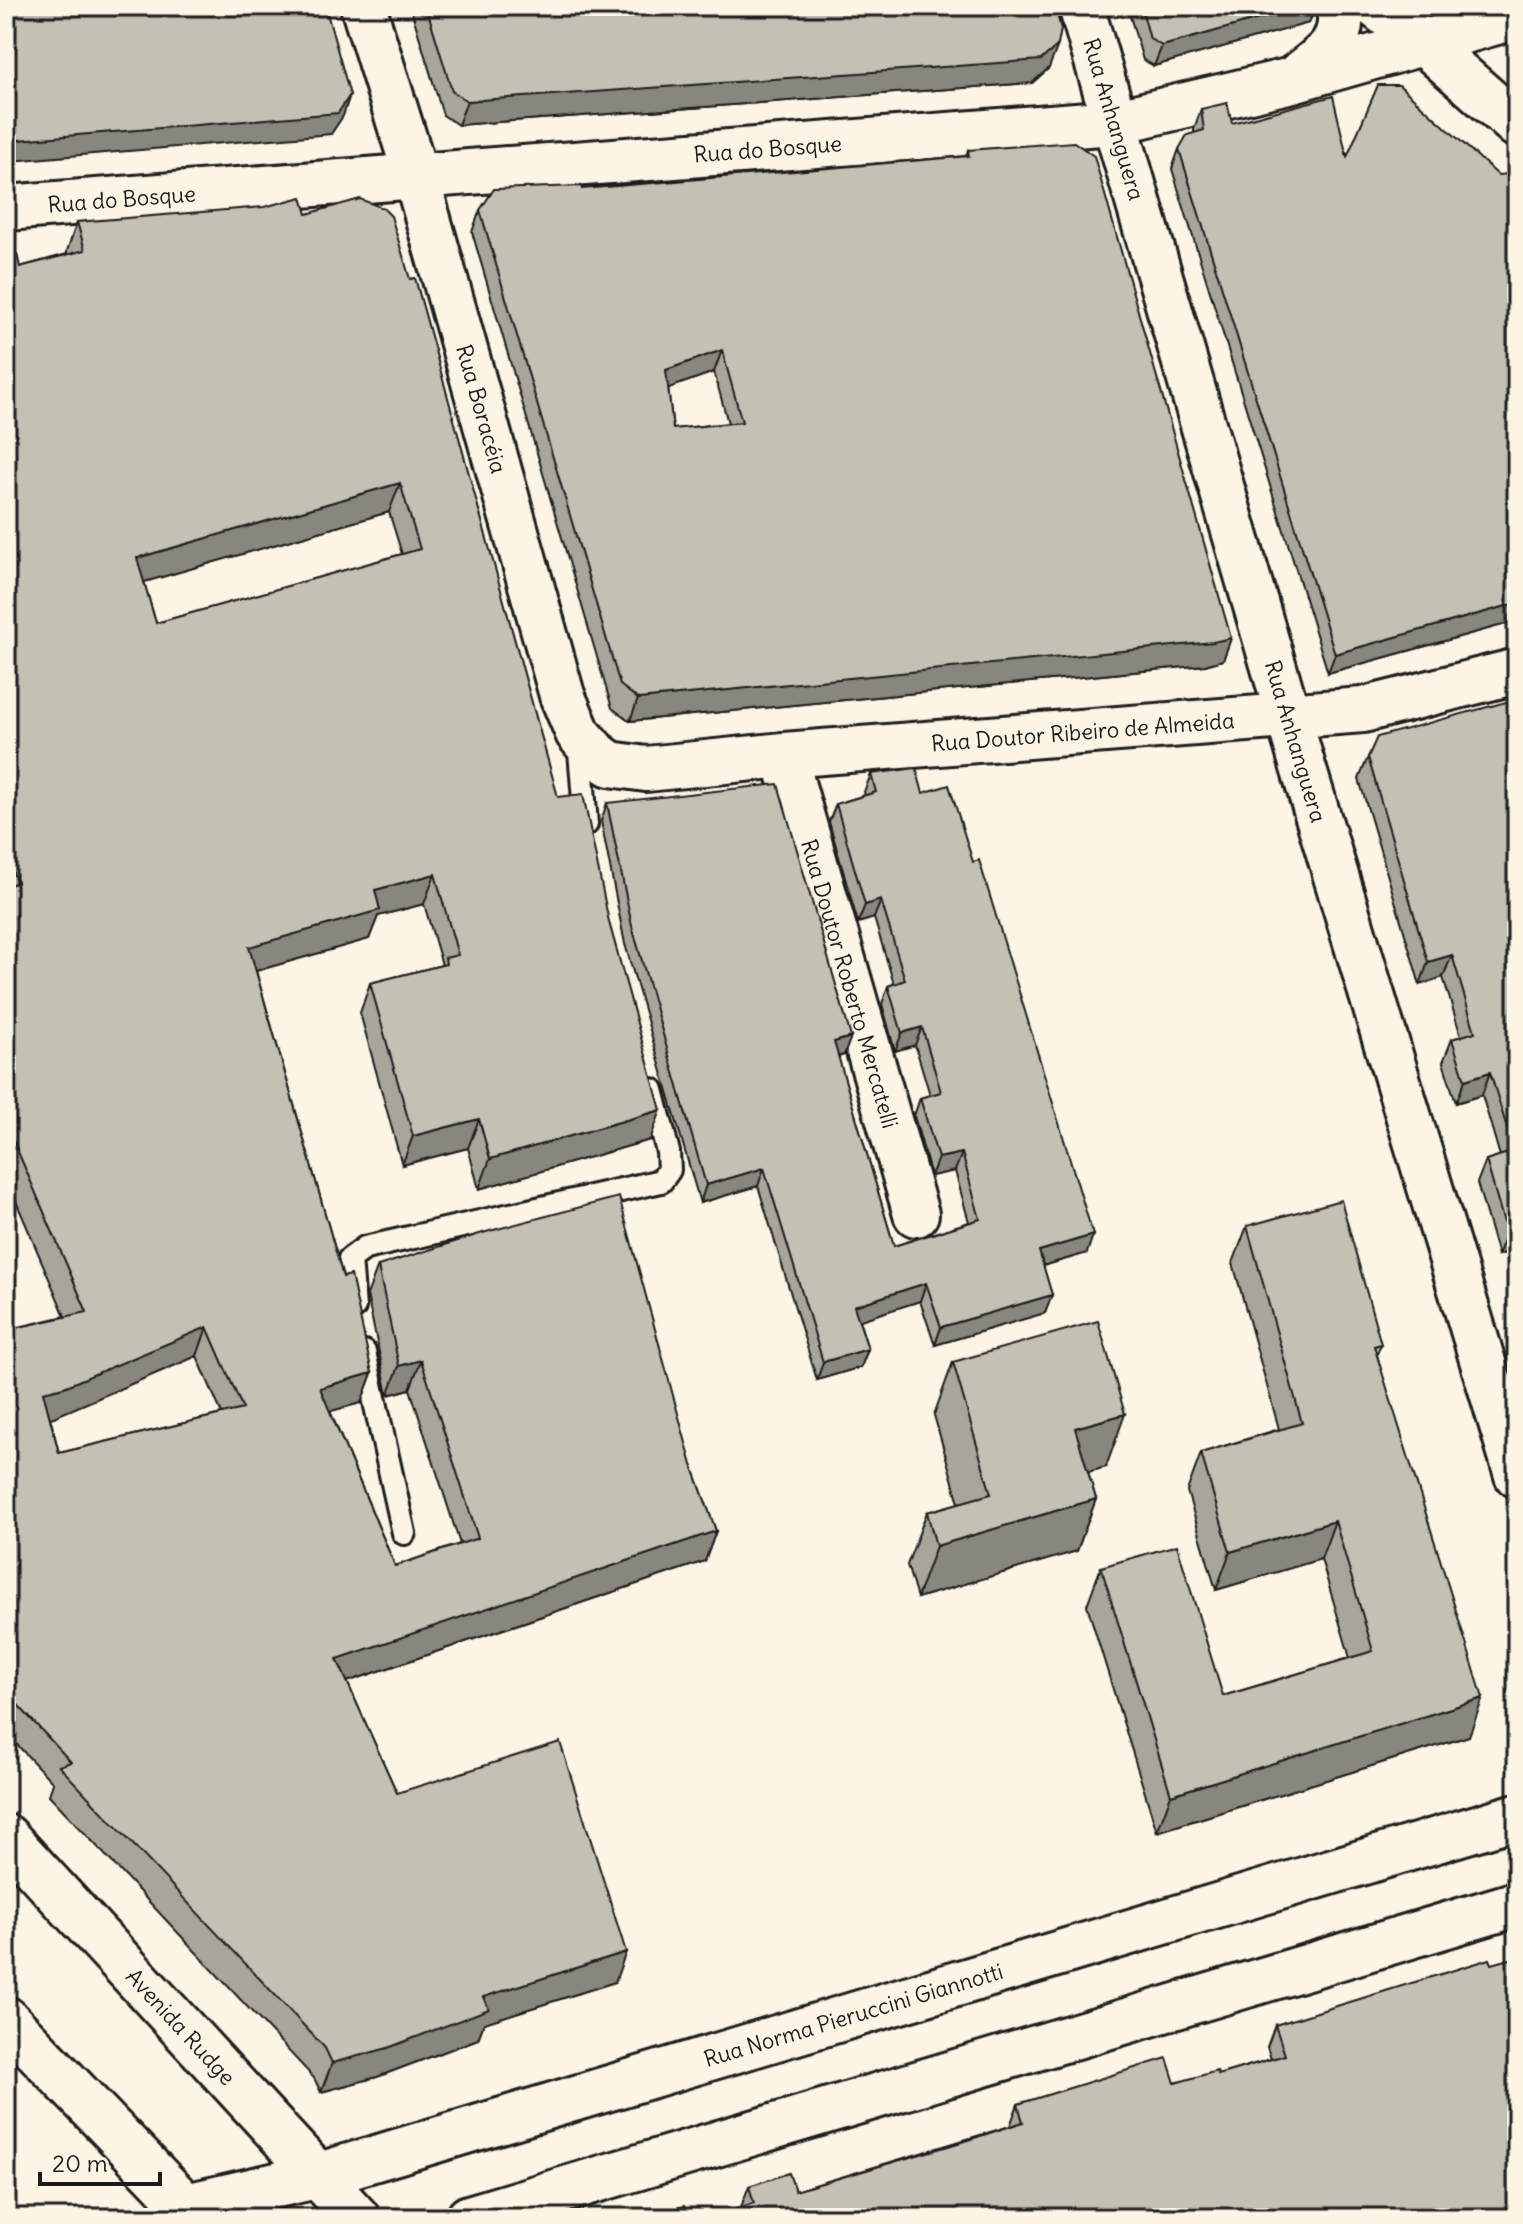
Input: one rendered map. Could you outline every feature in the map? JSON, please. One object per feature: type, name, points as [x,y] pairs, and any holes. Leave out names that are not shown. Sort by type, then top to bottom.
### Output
[{"type":"street","name":"Rua Boracéia","points":[[363,6],[416,176],[562,695],[578,733],[610,764],[646,769]]},
{"type":"street","name":"Rua Anhanguera","points":[[1081,6],[1288,716],[1517,1475]]},
{"type":"street","points":[[1292,80],[1335,44],[1340,32],[1338,6]]},
{"type":"street","points":[[1376,6],[1424,43],[1517,125]]},
{"type":"street","name":"Rua do Bosque","points":[[6,208],[1114,122],[1292,80],[1517,16]]},
{"type":"street","name":"Rua Doutor Ribeiro de Almeida","points":[[646,769],[784,755],[1363,710],[1517,671]]},
{"type":"street","name":"Rua Doutor Roberto Mercatelli","points":[[784,755],[916,1214]]},
{"type":"street","name":"Rua Norma Pieruccini Giannotti","points":[[184,2214],[1517,1816]]},
{"type":"street","name":"Avenida Rudge","points":[[6,1837],[357,2218]]},
{"type":"street","points":[[469,2218],[1517,1904]]},
{"type":"street","points":[[6,2019],[184,2214]]},
{"type":"lane","points":[[578,733],[580,779],[591,847]]},
{"type":"lane","points":[[404,1533],[354,1303],[350,1259],[365,1248],[661,1181],[669,1170],[668,1152],[644,1063]]},
{"type":"building","points":[[6,6],[325,6],[350,95],[338,113],[18,140],[6,145]]},
{"type":"building","points":[[426,6],[1055,6],[1061,29],[1058,45],[1041,60],[467,101],[452,91]]},
{"type":"building","points":[[1141,6],[1305,6],[1162,46],[1150,39]]},
{"type":"building","points":[[1378,85],[1399,85],[1498,175],[1508,174],[1513,204],[1517,203],[1517,603],[1335,654],[1179,149],[1187,135],[1204,130],[1201,109],[1227,103],[1232,123],[1333,96],[1347,157]]},
{"type":"building","points":[[1074,142],[1094,156],[1231,638],[638,699],[620,685],[480,210],[494,189],[581,186],[582,189],[969,156],[968,150]],"holes":[[[722,350],[742,422],[673,429],[666,370]]]},
{"type":"building","points":[[302,197],[307,214],[360,199],[383,208],[391,216],[410,279],[415,278],[558,797],[583,794],[609,922],[661,1110],[490,1159],[479,1119],[413,1136],[370,983],[446,964],[445,958],[458,955],[435,874],[375,890],[380,910],[249,947],[343,1277],[351,1275],[372,1373],[320,1388],[395,1566],[478,1538],[421,1360],[399,1366],[378,1266],[486,1232],[619,1197],[692,1465],[716,1531],[337,1659],[397,1793],[560,1742],[626,1952],[483,1997],[489,2009],[388,2048],[332,2063],[325,2048],[59,1766],[71,1762],[6,1692],[6,1330],[87,1312],[6,1124],[6,887],[17,882],[6,857],[6,257],[17,254],[20,267],[85,250],[77,222],[264,207]],"holes":[[[400,483],[420,549],[156,623],[137,558]],[[207,1327],[243,1409],[59,1453],[43,1392],[64,1387]]]},
{"type":"building","points":[[1517,699],[1517,1229],[1507,1233],[1486,1160],[1514,1151],[1490,1072],[1465,1080],[1452,1039],[1475,1032],[1452,955],[1428,962],[1368,757],[1377,737]]},
{"type":"building","points":[[916,768],[923,793],[949,785],[973,862],[979,860],[1093,1235],[1039,1251],[1052,1295],[941,1327],[926,1283],[854,1306],[868,1349],[823,1362],[764,1168],[706,1185],[632,926],[607,803],[778,784],[851,1037],[834,1042],[894,1246],[980,1219],[962,1153],[938,1158],[920,1098],[941,1092],[922,1027],[902,1033],[888,986],[905,980],[881,900],[865,905],[836,804],[876,792],[871,774]]},
{"type":"building","points":[[1341,1200],[1381,1344],[1374,1346],[1483,1698],[1171,1795],[1101,1567],[1177,1545],[1223,1696],[1373,1651],[1335,1521],[1230,1552],[1201,1453],[1302,1423],[1247,1226]]},
{"type":"building","points":[[1098,1321],[1125,1414],[1075,1428],[1096,1499],[936,1546],[927,1512],[991,1494],[953,1362]]},
{"type":"building","points":[[1517,1957],[1517,2218],[705,2218],[754,2203],[749,2186],[789,2173],[795,2191],[965,2141],[1023,2122],[1018,2104],[1167,2058],[1175,2083],[1217,2071],[1218,2075],[1285,2055],[1275,2025],[1490,1959],[1492,1964]]},
{"type":"building","points":[[684,2206],[689,2218],[655,2218],[654,2215]]}]
